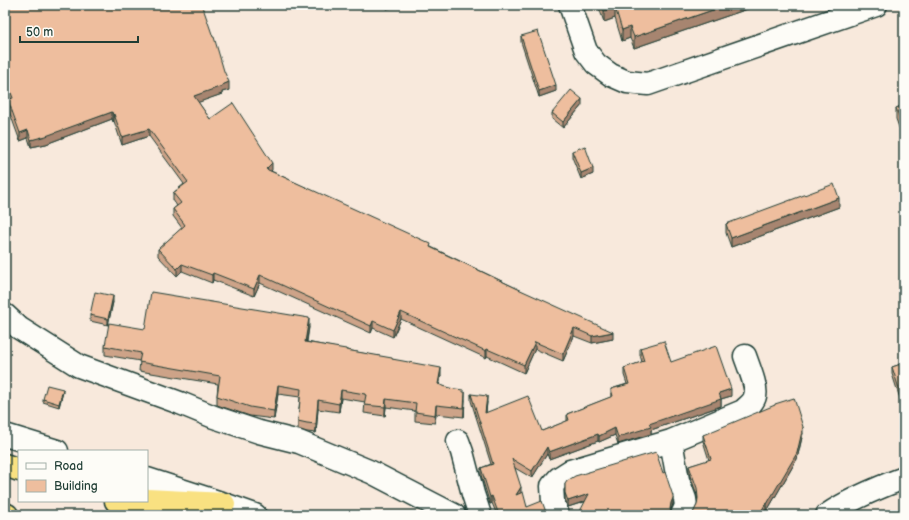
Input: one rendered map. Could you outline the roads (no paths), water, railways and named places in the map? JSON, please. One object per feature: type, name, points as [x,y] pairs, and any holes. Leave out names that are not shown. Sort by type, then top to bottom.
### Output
[{"type":"highway","points":[[5,465],[18,470]]},
{"type":"highway","points":[[148,500],[224,504]]},
{"type":"highway","points":[[119,502],[153,515]]},
{"type":"street","points":[[570,5],[586,51],[596,64],[611,75],[627,82],[648,84],[876,5]]},
{"type":"street","points":[[5,315],[19,328],[79,366],[214,417],[259,432],[300,442],[371,472],[454,515]]},
{"type":"street","points":[[558,515],[553,502],[552,486],[559,478],[570,471],[671,441],[743,411],[755,397],[756,389],[745,356]]},
{"type":"street","points":[[5,435],[54,450]]},
{"type":"street","points":[[458,441],[480,515]]},
{"type":"street","points":[[671,441],[678,480],[685,499],[686,506],[682,515]]},
{"type":"street","points":[[827,515],[859,497],[904,478]]},
{"type":"street","points":[[148,479],[255,515]]}]
